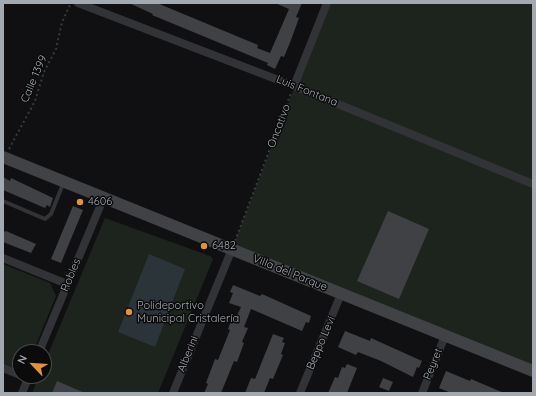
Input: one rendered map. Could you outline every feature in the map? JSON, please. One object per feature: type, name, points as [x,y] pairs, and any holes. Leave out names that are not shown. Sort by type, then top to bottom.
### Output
[{"type":"street","name":"Luis Fontana","points":[[78,3],[294,86],[533,184]]},
{"type":"street","points":[[294,86],[327,3]]},
{"type":"street","name":"Villa del Parque","points":[[4,157],[533,371]]},
{"type":"street","name":"Robles","points":[[42,344],[104,197]]},
{"type":"street","name":"Alberini","points":[[173,393],[232,249]]},
{"type":"street","points":[[3,258],[67,284]]},
{"type":"street","name":"Beppo Levi","points":[[300,393],[342,294]]},
{"type":"street","name":"Peyret","points":[[422,393],[445,336]]},
{"type":"lane","points":[[3,201],[44,219],[51,214],[64,181]]},
{"type":"path","name":"Calle 1399","points":[[4,157],[35,101],[44,72],[56,49],[62,22],[70,3]]},
{"type":"path","name":"Oncativo","points":[[232,249],[294,86]]},
{"type":"shaded area","points":[[327,3],[533,3],[533,371],[232,249]]},
{"type":"shaded area","name":"Polideportivo Municipal Cristalería","points":[[105,218],[210,256],[213,259],[158,393],[32,393],[36,384],[52,384],[52,345]]},
{"type":"shaded area","points":[[149,254],[185,269],[155,347],[118,332]]},
{"type":"shaded area","points":[[3,264],[50,283],[56,296],[36,344],[12,344],[12,368],[3,364]]},
{"type":"building","points":[[129,3],[157,3],[258,45],[257,48],[270,53],[289,9],[275,3],[302,3],[296,17],[299,18],[291,40],[284,57],[281,56],[275,69],[267,65],[268,63],[152,15],[153,14]]},
{"type":"building","points":[[3,177],[10,181],[11,178],[53,198],[50,207],[47,205],[45,208],[3,190]]},
{"type":"building","points":[[73,206],[83,210],[61,263],[51,259]]},
{"type":"building","points":[[388,211],[429,229],[399,299],[357,281]]},
{"type":"building","points":[[6,231],[36,244],[31,253],[3,242],[3,232]]},
{"type":"building","points":[[233,285],[260,296],[262,294],[311,316],[309,323],[306,322],[302,331],[251,309],[244,327],[248,328],[242,342],[244,343],[237,362],[234,361],[221,393],[204,393],[215,359],[218,360],[230,330],[228,329],[231,321],[234,322],[241,307],[229,303],[233,293],[230,292]]},
{"type":"building","points":[[345,331],[370,341],[371,338],[422,361],[419,368],[417,367],[413,377],[381,361],[358,352],[356,355],[338,347]]},
{"type":"building","points":[[273,334],[284,338],[282,342],[285,343],[281,354],[283,355],[273,379],[270,378],[264,393],[245,393],[251,378],[255,379]]},
{"type":"building","points":[[347,364],[357,368],[347,393],[328,393],[335,377],[338,378],[342,367],[345,368]]},
{"type":"building","points":[[446,371],[470,381],[471,379],[504,393],[451,393],[439,388]]},
{"type":"building","points":[[383,378],[393,382],[389,391],[379,387]]},
{"type":"building","points":[[57,381],[85,393],[52,393]]},
{"type":"place","name":"4606","points":[[80,202]]},
{"type":"place","name":"6482","points":[[204,246]]},
{"type":"place","name":"Polideportivo Municipal Cristalería","points":[[129,312]]}]
